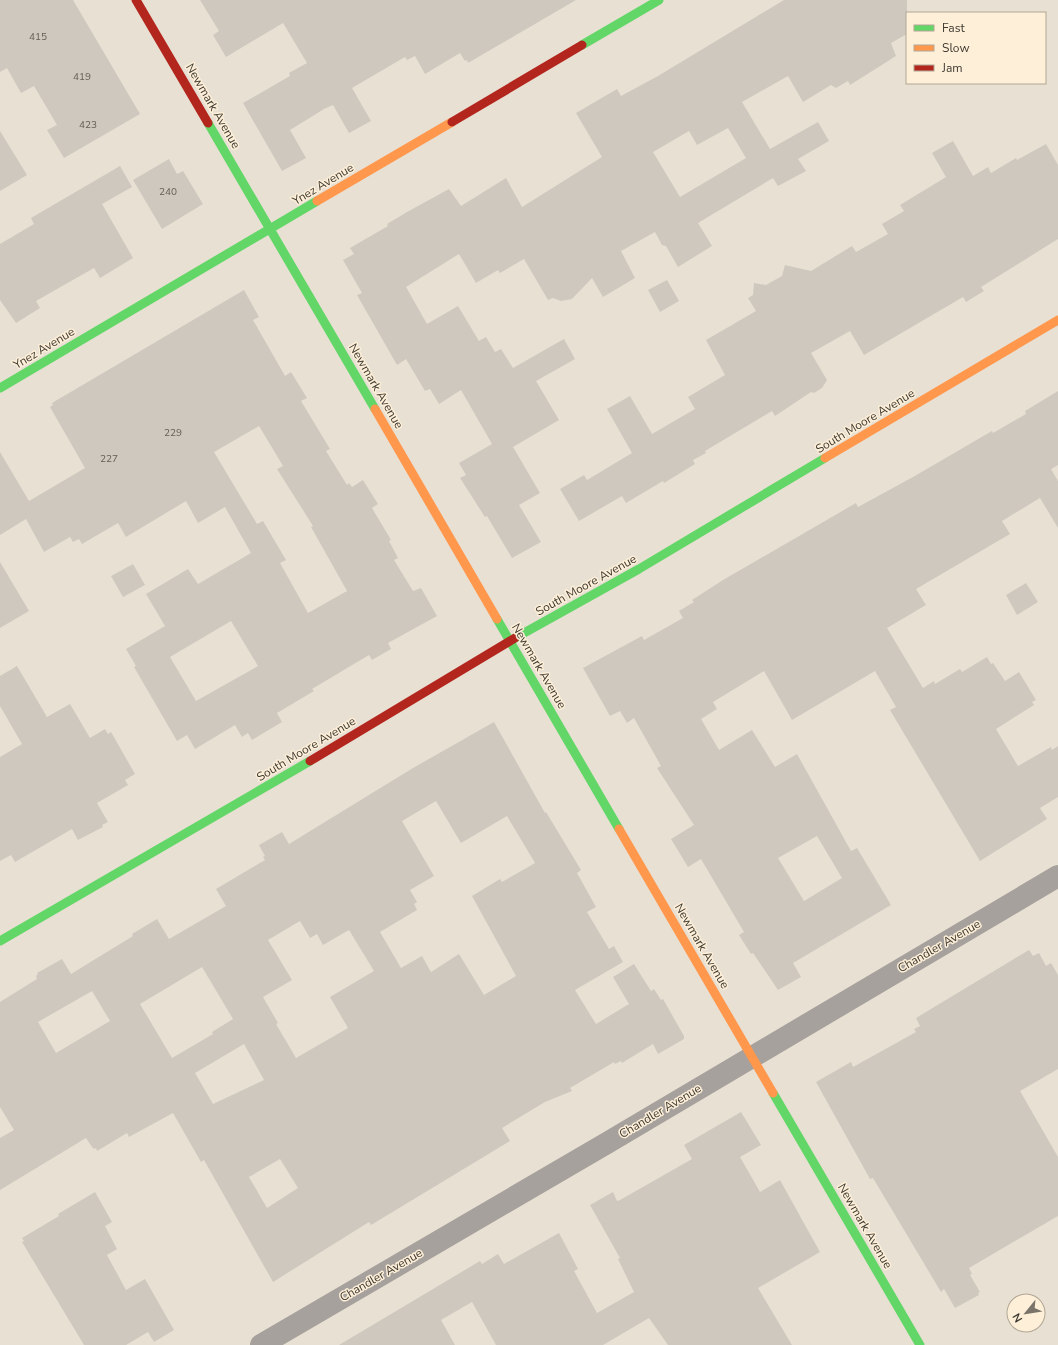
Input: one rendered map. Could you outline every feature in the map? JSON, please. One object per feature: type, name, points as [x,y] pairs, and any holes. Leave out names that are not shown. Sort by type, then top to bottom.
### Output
[{"type":"street","name":"Newmark Avenue","points":[[136,0],[753,1055],[920,1345]]},
{"type":"street","name":"Ynez Avenue","points":[[0,388],[271,230],[659,0]]},
{"type":"street","name":"South Moore Avenue","points":[[0,942],[259,792],[510,641],[639,569],[1058,320]]},
{"type":"street","name":"Chandler Avenue","points":[[261,1345],[607,1143],[753,1055],[1058,876]]},
{"type":"building","points":[[0,0],[73,0],[140,114],[64,158],[47,130],[57,125],[34,86],[21,93],[7,68],[0,72]]},
{"type":"building","points":[[200,0],[576,0],[468,63],[460,53],[425,74],[415,56],[407,60],[405,57],[352,88],[371,121],[349,133],[333,105],[290,130],[306,158],[282,171],[243,103],[290,76],[289,73],[307,63],[283,23],[226,57],[213,35],[219,31]]},
{"type":"building","points":[[784,0],[907,0],[906,35],[891,43],[896,56],[850,85],[848,81],[836,88],[831,85],[803,102],[788,76],[742,102],[770,149],[818,122],[829,141],[798,159],[806,171],[778,186],[773,178],[698,223],[712,246],[678,267],[666,246],[662,245],[655,232],[621,251],[635,278],[603,297],[592,278],[572,299],[561,301],[553,298],[548,300],[524,259],[500,273],[498,270],[476,283],[459,254],[406,287],[427,324],[458,306],[479,341],[486,337],[495,352],[501,349],[513,368],[564,339],[575,359],[536,381],[559,420],[513,447],[540,493],[519,505],[541,542],[512,558],[487,516],[485,517],[460,478],[466,475],[459,463],[492,444],[461,390],[439,404],[430,389],[425,391],[406,359],[397,365],[357,295],[362,293],[343,260],[354,254],[350,248],[388,226],[387,224],[407,212],[449,189],[461,206],[506,178],[522,207],[602,157],[576,113],[617,89],[621,96],[658,76]],"holes":[[[728,128],[746,158],[680,197],[653,152],[689,131],[697,145]]]},
{"type":"building","points":[[0,131],[27,175],[0,191]]},
{"type":"building","points":[[953,141],[973,176],[988,167],[991,173],[1016,158],[1017,160],[1046,144],[1058,165],[1058,239],[981,287],[984,291],[966,302],[963,297],[864,355],[850,331],[811,353],[827,380],[822,388],[814,393],[811,392],[775,416],[772,411],[705,451],[706,453],[693,460],[695,464],[664,483],[663,481],[626,503],[622,496],[579,521],[560,489],[584,475],[587,480],[632,453],[607,409],[630,396],[652,434],[695,409],[688,397],[725,375],[706,340],[756,311],[748,298],[753,295],[754,283],[766,285],[782,276],[785,265],[811,271],[852,246],[856,252],[888,234],[882,224],[904,211],[900,205],[946,177],[932,153]]},
{"type":"building","points":[[169,159],[177,174],[183,171],[203,204],[162,229],[133,180]]},
{"type":"building","points":[[120,166],[132,187],[102,204],[133,258],[100,278],[94,268],[36,301],[40,308],[16,323],[0,300],[0,244],[34,224],[31,218]]},
{"type":"building","points":[[667,280],[679,301],[660,312],[648,290]]},
{"type":"building","points":[[244,290],[259,317],[253,320],[285,376],[291,372],[307,398],[301,401],[330,449],[326,451],[347,485],[349,483],[352,487],[363,480],[378,504],[372,508],[391,540],[389,541],[398,558],[394,560],[413,591],[421,588],[437,616],[388,643],[391,649],[372,660],[369,655],[312,689],[314,691],[277,713],[282,722],[252,740],[248,733],[242,737],[235,725],[195,749],[187,735],[177,741],[134,667],[136,666],[126,649],[165,626],[146,594],[188,569],[198,584],[251,553],[225,507],[198,523],[186,501],[126,537],[118,523],[82,544],[79,539],[73,542],[70,537],[44,552],[26,519],[0,535],[0,452],[29,501],[85,468],[50,407],[53,405],[52,403]],"holes":[[[259,426],[283,466],[277,469],[313,526],[311,527],[347,591],[308,613],[280,563],[286,560],[263,521],[257,524],[214,452]],[[231,621],[258,666],[196,701],[170,657]]]},
{"type":"building","points":[[1058,391],[1058,465],[1051,469],[1058,481],[1058,528],[1040,498],[1002,521],[1010,534],[916,589],[926,605],[887,628],[923,688],[934,681],[935,684],[960,669],[962,672],[987,657],[1005,681],[1019,672],[1036,700],[1032,702],[1034,705],[996,729],[1018,766],[1051,747],[1052,750],[1058,746],[1058,797],[1040,808],[1047,819],[980,861],[890,710],[896,707],[875,671],[792,720],[764,671],[713,702],[717,709],[701,719],[719,750],[752,730],[775,767],[797,754],[851,851],[857,848],[891,905],[793,963],[801,977],[778,990],[753,953],[751,954],[739,935],[744,932],[701,859],[688,867],[671,839],[694,825],[657,768],[661,766],[634,718],[627,723],[620,711],[610,716],[583,668],[642,636],[644,640],[683,618],[679,611],[694,602],[692,600],[723,580],[856,503],[858,507],[992,431],[993,433],[1026,414],[1025,411]],"holes":[[[817,836],[842,878],[804,901],[778,858]]]},
{"type":"building","points":[[0,562],[29,611],[0,628]]},
{"type":"building","points":[[133,564],[145,585],[123,597],[111,576]]},
{"type":"building","points":[[1026,583],[1038,602],[1017,615],[1006,595]]},
{"type":"building","points":[[17,666],[47,717],[70,704],[90,738],[105,729],[108,734],[111,732],[135,774],[125,780],[128,785],[97,803],[108,822],[102,825],[103,827],[78,840],[72,829],[15,862],[11,855],[0,861],[0,757],[22,744],[0,706],[0,676]]},
{"type":"building","points":[[494,722],[545,813],[546,812],[581,870],[577,873],[596,907],[587,912],[609,949],[614,946],[623,962],[575,990],[596,1024],[629,1004],[613,977],[634,964],[651,991],[654,989],[661,1000],[663,999],[684,1036],[684,1039],[658,1054],[653,1044],[622,1063],[621,1061],[615,1064],[614,1062],[570,1088],[572,1091],[545,1102],[502,1128],[510,1141],[371,1225],[369,1222],[273,1282],[204,1160],[201,1162],[173,1113],[129,1137],[127,1133],[97,1151],[96,1148],[94,1149],[92,1147],[86,1138],[0,1190],[0,1138],[14,1130],[0,1107],[0,1002],[37,979],[37,973],[62,959],[71,974],[133,936],[132,934],[157,919],[169,939],[226,906],[216,889],[265,860],[263,857],[265,856],[259,845],[282,832],[289,844],[413,768]],"holes":[[[436,801],[461,843],[507,816],[535,863],[502,882],[500,879],[472,896],[516,976],[484,995],[459,954],[431,972],[422,956],[401,968],[380,932],[417,910],[414,904],[417,902],[410,890],[434,876],[402,821]],[[300,921],[310,938],[317,934],[323,945],[349,930],[374,971],[330,997],[348,1028],[296,1058],[276,1024],[278,1023],[263,997],[292,980],[268,940]],[[202,967],[233,1019],[212,1032],[213,1034],[172,1058],[140,1004]],[[92,991],[110,1021],[56,1053],[38,1022]],[[244,1044],[264,1080],[213,1104],[195,1073]],[[280,1159],[298,1188],[267,1208],[249,1177]]]},
{"type":"building","points":[[1029,950],[1033,956],[1039,953],[1046,966],[1051,963],[1058,975],[1058,1069],[1020,1091],[1058,1157],[1058,1216],[969,1268],[972,1274],[970,1275],[980,1292],[978,1293],[979,1295],[955,1308],[944,1289],[941,1292],[873,1178],[870,1179],[816,1082],[851,1062],[853,1067],[916,1032],[914,1029],[920,1026],[916,1018]]},
{"type":"building","points":[[741,1112],[761,1145],[740,1157],[760,1192],[780,1180],[820,1252],[758,1288],[792,1345],[668,1345],[649,1318],[603,1345],[496,1345],[472,1302],[441,1320],[455,1345],[339,1345],[480,1261],[482,1264],[498,1254],[504,1264],[559,1233],[578,1269],[574,1271],[597,1313],[634,1292],[618,1259],[620,1258],[590,1205],[613,1192],[617,1201],[620,1200],[692,1159],[684,1145]]},
{"type":"building","points":[[95,1192],[112,1222],[105,1226],[117,1249],[107,1255],[126,1290],[145,1279],[174,1330],[154,1342],[148,1332],[126,1345],[84,1345],[22,1242],[24,1241],[22,1238]]},
{"type":"traffic: fast","points":[[582,45],[659,0]]},
{"type":"traffic: fast","points":[[208,123],[375,409]]},
{"type":"traffic: fast","points":[[0,388],[317,201]]},
{"type":"traffic: fast","points":[[515,638],[639,569],[825,458]]},
{"type":"traffic: fast","points":[[497,619],[619,829]]},
{"type":"traffic: fast","points":[[0,941],[310,761]]},
{"type":"traffic: fast","points":[[773,1093],[920,1345]]},
{"type":"traffic: slow","points":[[317,201],[452,122]]},
{"type":"traffic: slow","points":[[825,458],[1058,320]]},
{"type":"traffic: slow","points":[[375,409],[497,619]]},
{"type":"traffic: slow","points":[[619,829],[773,1093]]},
{"type":"traffic: jam","points":[[136,0],[208,123]]},
{"type":"traffic: jam","points":[[452,122],[582,45]]},
{"type":"traffic: jam","points":[[310,761],[515,638]]}]
